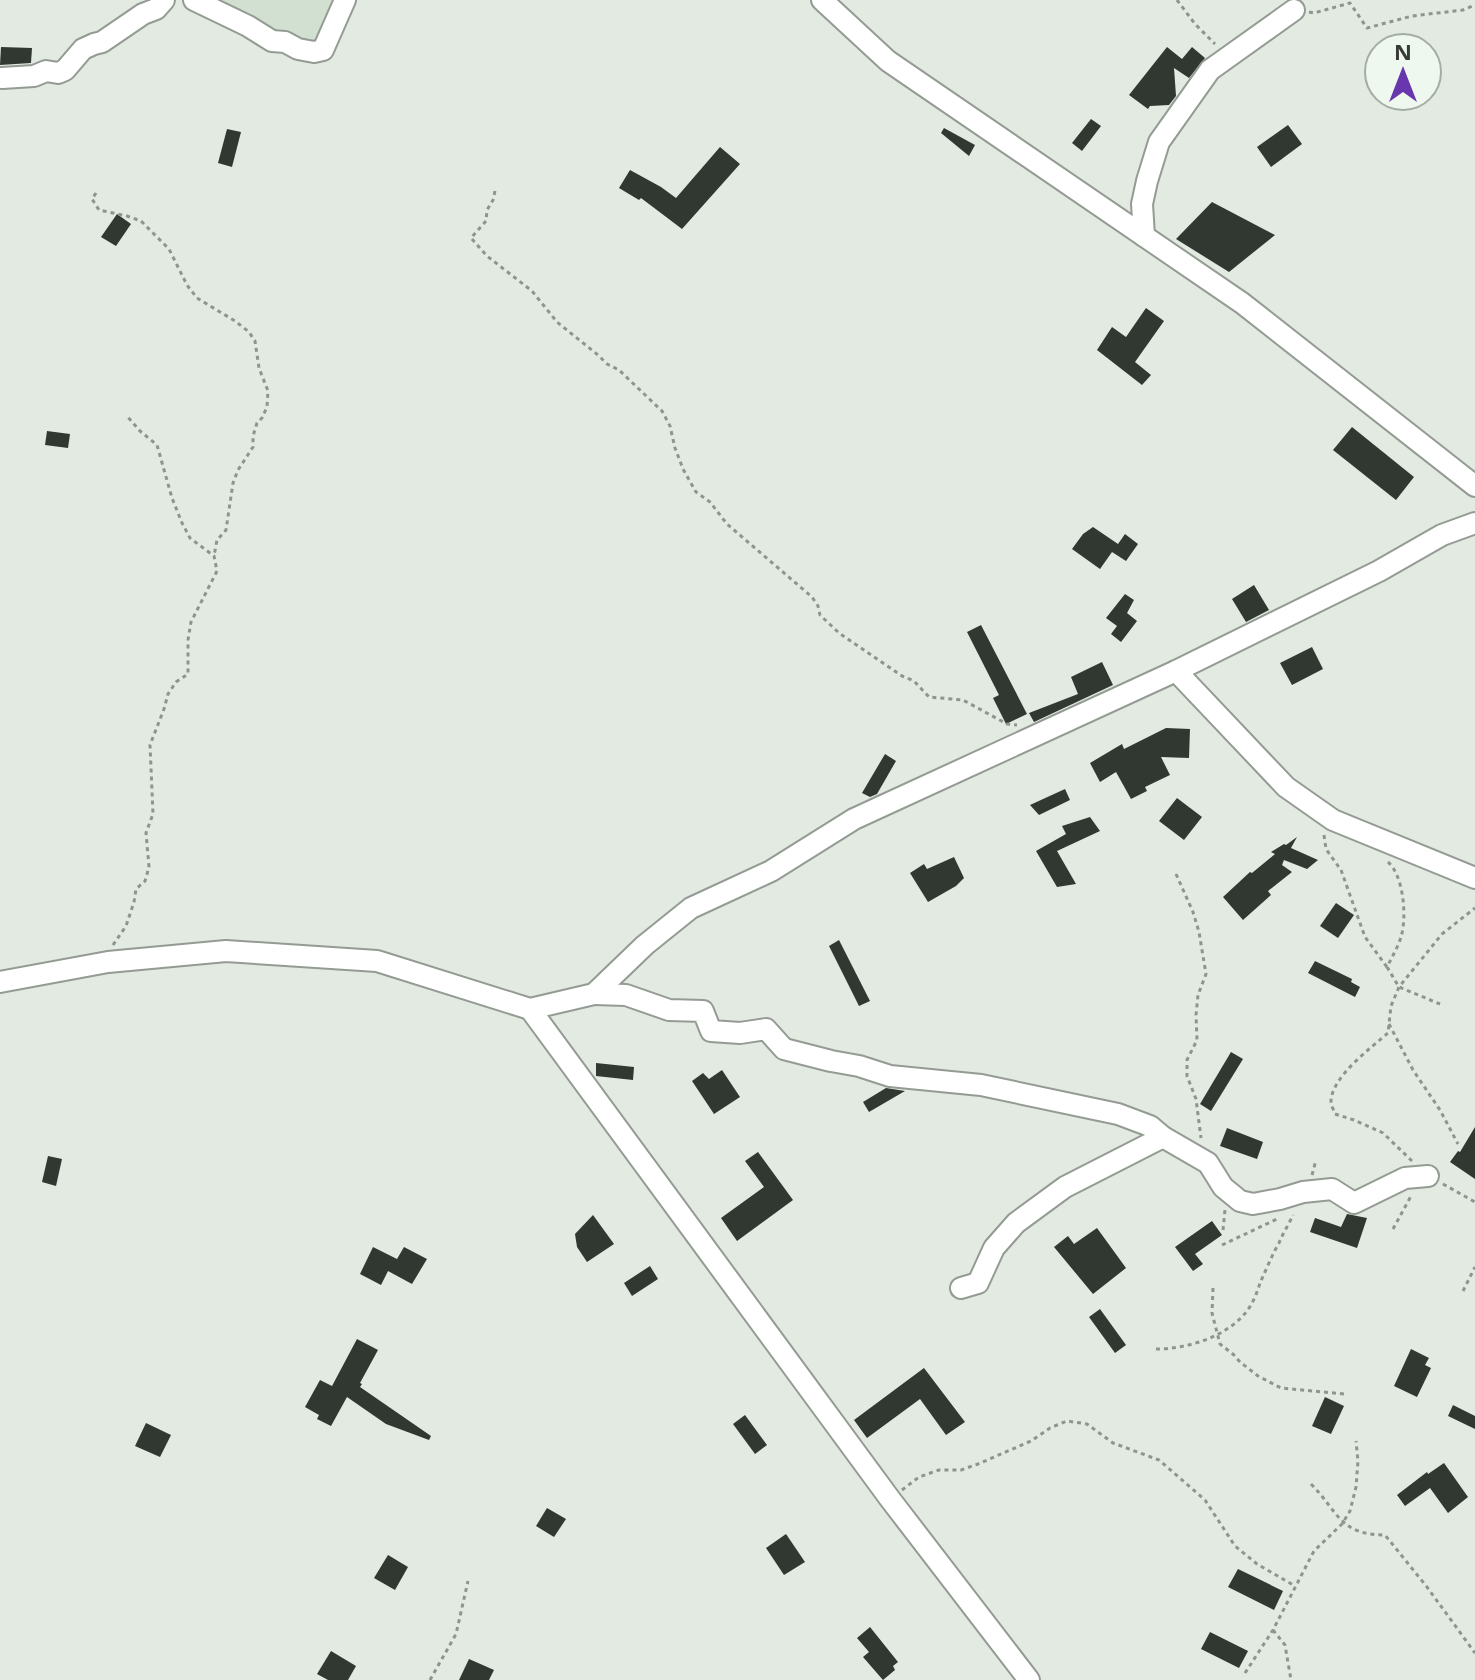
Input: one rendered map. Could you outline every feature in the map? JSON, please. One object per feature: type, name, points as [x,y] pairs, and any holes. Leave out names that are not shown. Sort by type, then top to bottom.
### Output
[{"type":"street","points":[[2,78],[65,70],[83,49],[102,42],[143,14],[156,9],[164,0]]},
{"type":"street","points":[[194,0],[272,41],[314,52],[323,50],[345,0]]},
{"type":"street","points":[[822,0],[888,61],[1242,303],[1475,486]]},
{"type":"street","points":[[1144,236],[1142,204],[1159,142],[1210,70],[1294,10]]},
{"type":"street","points":[[594,994],[645,945],[691,908],[771,871],[854,819],[1176,671],[1379,571],[1442,535],[1475,523]]},
{"type":"street","points":[[1176,671],[1286,787],[1320,811],[1333,820],[1475,878]]},
{"type":"street","points":[[0,982],[108,962],[226,951],[377,961],[530,1009],[594,994],[626,995],[669,1010],[703,1011],[711,1031],[740,1033],[766,1029],[784,1049],[890,1076],[981,1085],[1118,1114],[1150,1126],[1208,1163],[1223,1187],[1240,1201],[1253,1204],[1303,1192],[1332,1189],[1354,1203],[1405,1178],[1422,1177]]},
{"type":"street","points":[[530,1009],[890,1499],[1029,1680]]},
{"type":"street","points":[[961,1288],[978,1283],[994,1248],[1016,1223],[1065,1187],[1163,1137]]},
{"type":"path","points":[[1177,0],[1216,46],[1218,63]]},
{"type":"path","points":[[1294,10],[1314,13],[1350,3],[1367,28],[1475,5]]},
{"type":"path","points":[[495,191],[486,221],[471,238],[487,256],[532,291],[557,322],[607,364],[619,370],[662,411],[670,426],[683,469],[696,492],[710,502],[727,524],[812,597],[820,615],[839,633],[914,681],[929,697],[963,700],[1007,724],[1019,725]]},
{"type":"path","points":[[96,193],[92,199],[99,210],[141,221],[169,249],[197,298],[249,332],[255,341],[259,368],[268,391],[267,407],[257,423],[253,447],[233,483],[226,530],[217,540],[214,556],[217,571],[191,622],[188,674],[176,682],[168,694],[150,745],[153,814],[146,833],[148,873],[136,889],[126,926],[107,954],[108,962]]},
{"type":"path","points":[[127,416],[157,445],[172,498],[190,538],[214,556]]},
{"type":"path","points":[[1320,811],[1326,849],[1341,870],[1365,937],[1399,987],[1440,1004]]},
{"type":"path","points":[[1380,856],[1393,866],[1403,894],[1402,935],[1387,967]]},
{"type":"path","points":[[1176,874],[1193,912],[1206,974],[1198,995],[1197,1040],[1187,1060],[1187,1076],[1196,1099],[1208,1163]]},
{"type":"path","points":[[1475,908],[1442,934],[1399,987],[1391,1006],[1388,1033],[1339,1078],[1331,1102],[1335,1114],[1383,1133],[1422,1177],[1475,1202]]},
{"type":"path","points":[[1389,1024],[1458,1144]]},
{"type":"path","points":[[1303,1192],[1316,1160]]},
{"type":"path","points":[[1393,1229],[1422,1177]]},
{"type":"path","points":[[1156,1349],[1175,1348],[1218,1333],[1248,1310],[1295,1211],[1222,1245]]},
{"type":"path","points":[[1463,1291],[1475,1267]]},
{"type":"path","points":[[1213,1288],[1212,1313],[1220,1344],[1240,1362],[1281,1388],[1345,1394]]},
{"type":"path","points":[[890,1499],[919,1477],[939,1470],[969,1467],[1031,1441],[1067,1421],[1087,1424],[1113,1443],[1159,1460],[1205,1500],[1235,1546],[1257,1564],[1295,1586]]},
{"type":"path","points":[[1245,1673],[1273,1630],[1314,1551],[1342,1524],[1350,1511],[1356,1487],[1356,1441]]},
{"type":"path","points":[[1311,1484],[1342,1524],[1361,1533],[1385,1535],[1475,1653]]},
{"type":"path","points":[[430,1680],[456,1634],[468,1581]]},
{"type":"path","points":[[1273,1630],[1285,1645],[1291,1680]]},
{"type":"shaded area","points":[[202,0],[339,0],[320,47]]},
{"type":"building","points":[[1,47],[32,48],[31,63],[0,65]]},
{"type":"building","points":[[1167,47],[1182,59],[1192,47],[1205,58],[1189,78],[1174,68],[1176,96],[1169,105],[1150,106],[1148,109],[1129,95]]},
{"type":"building","points":[[1091,119],[1101,126],[1082,151],[1072,143]]},
{"type":"building","points":[[1288,125],[1302,144],[1271,167],[1257,147]]},
{"type":"building","points":[[944,128],[975,145],[969,156],[941,133]]},
{"type":"building","points":[[227,129],[241,132],[232,167],[218,163]]},
{"type":"building","points":[[720,147],[740,164],[682,229],[641,198],[639,200],[619,188],[630,170],[676,198]]},
{"type":"building","points":[[1212,202],[1275,235],[1229,272],[1176,239]]},
{"type":"building","points":[[117,214],[131,224],[116,246],[101,237]]},
{"type":"building","points":[[1146,308],[1164,321],[1135,362],[1151,375],[1142,385],[1097,350],[1112,327],[1126,337]]},
{"type":"building","points":[[1352,427],[1414,477],[1396,500],[1333,450]]},
{"type":"building","points":[[47,431],[70,434],[68,448],[45,445]]},
{"type":"building","points":[[1093,527],[1118,544],[1125,534],[1138,544],[1126,561],[1112,552],[1100,569],[1072,549],[1083,534]]},
{"type":"building","points":[[1254,585],[1269,610],[1246,622],[1232,599]]},
{"type":"building","points":[[1125,594],[1134,600],[1127,613],[1137,621],[1121,642],[1111,634],[1117,626],[1106,618]]},
{"type":"building","points":[[981,625],[1027,714],[1006,724],[993,698],[999,695],[967,632]]},
{"type":"building","points":[[1312,647],[1323,669],[1292,685],[1280,663]]},
{"type":"building","points":[[1102,662],[1113,685],[1034,722],[1029,713],[1078,694],[1071,677]]},
{"type":"building","points":[[1166,728],[1190,729],[1189,758],[1161,757],[1170,775],[1145,787],[1147,791],[1131,799],[1116,772],[1100,782],[1090,763],[1122,744],[1124,749]]},
{"type":"building","points":[[885,754],[896,761],[877,794],[870,797],[862,793]]},
{"type":"building","points":[[1065,789],[1070,800],[1039,815],[1030,805]]},
{"type":"building","points":[[1177,798],[1202,817],[1184,840],[1159,821]]},
{"type":"building","points":[[1090,817],[1100,831],[1057,851],[1076,884],[1057,887],[1036,851],[1066,834],[1062,826]]},
{"type":"building","points":[[1297,837],[1291,848],[1318,860],[1307,869],[1284,860],[1282,865],[1292,872],[1268,891],[1271,895],[1243,920],[1223,897],[1275,854],[1271,852]]},
{"type":"building","points":[[954,857],[964,878],[928,902],[910,873],[924,864],[927,869]]},
{"type":"building","points":[[1336,903],[1354,915],[1338,938],[1320,926]]},
{"type":"building","points":[[839,940],[870,1001],[859,1006],[829,946]]},
{"type":"building","points":[[1315,961],[1352,979],[1351,982],[1360,987],[1355,997],[1308,973]]},
{"type":"building","points":[[1231,1052],[1243,1059],[1211,1111],[1200,1104]]},
{"type":"building","points":[[596,1063],[634,1067],[633,1080],[596,1076]]},
{"type":"building","points":[[722,1070],[740,1097],[714,1114],[692,1081],[703,1073],[709,1079]]},
{"type":"building","points":[[886,1088],[905,1091],[869,1112],[863,1102]]},
{"type":"building","points":[[1475,1127],[1475,1179],[1450,1162]]},
{"type":"building","points":[[1227,1128],[1263,1142],[1257,1159],[1220,1146]]},
{"type":"building","points":[[758,1152],[793,1200],[737,1241],[721,1218],[764,1187],[745,1161]]},
{"type":"building","points":[[48,1156],[62,1159],[56,1186],[42,1182]]},
{"type":"building","points":[[1347,1214],[1367,1218],[1357,1248],[1310,1232],[1315,1218],[1341,1227]]},
{"type":"building","points":[[593,1215],[614,1244],[587,1262],[577,1247],[575,1234]]},
{"type":"building","points":[[1212,1221],[1222,1235],[1195,1254],[1203,1264],[1193,1271],[1175,1247]]},
{"type":"building","points":[[1097,1228],[1126,1268],[1093,1294],[1054,1247],[1068,1236],[1074,1244]]},
{"type":"building","points":[[373,1247],[397,1259],[404,1247],[427,1259],[412,1284],[388,1271],[381,1285],[360,1274]]},
{"type":"building","points":[[650,1266],[658,1279],[632,1296],[624,1283]]},
{"type":"building","points":[[1100,1309],[1126,1345],[1115,1353],[1089,1317]]},
{"type":"building","points":[[357,1339],[378,1350],[360,1387],[431,1436],[429,1440],[386,1424],[347,1397],[331,1426],[317,1419],[319,1415],[305,1407],[320,1380],[332,1386]]},
{"type":"building","points":[[1411,1349],[1429,1358],[1425,1365],[1431,1368],[1417,1397],[1394,1386]]},
{"type":"building","points":[[924,1368],[965,1422],[946,1435],[920,1399],[867,1438],[854,1420]]},
{"type":"building","points":[[1325,1397],[1344,1406],[1331,1434],[1312,1426]]},
{"type":"building","points":[[1453,1405],[1475,1416],[1475,1429],[1448,1416]]},
{"type":"building","points":[[745,1415],[767,1445],[755,1454],[733,1424]]},
{"type":"building","points":[[146,1423],[171,1435],[160,1457],[135,1446]]},
{"type":"building","points":[[1444,1463],[1468,1497],[1448,1513],[1430,1488],[1405,1506],[1397,1495]]},
{"type":"building","points":[[547,1508],[566,1519],[554,1537],[536,1526]]},
{"type":"building","points":[[786,1534],[805,1562],[784,1575],[766,1548]]},
{"type":"building","points":[[388,1555],[408,1567],[395,1590],[374,1578]]},
{"type":"building","points":[[1238,1569],[1283,1591],[1274,1610],[1228,1587]]},
{"type":"building","points":[[870,1627],[898,1662],[893,1666],[895,1670],[883,1680],[863,1657],[869,1652],[857,1638]]},
{"type":"building","points":[[1210,1632],[1248,1651],[1239,1668],[1201,1649]]},
{"type":"building","points":[[331,1651],[356,1666],[348,1680],[328,1680],[317,1674]]},
{"type":"building","points":[[469,1659],[494,1670],[489,1680],[459,1680]]}]
